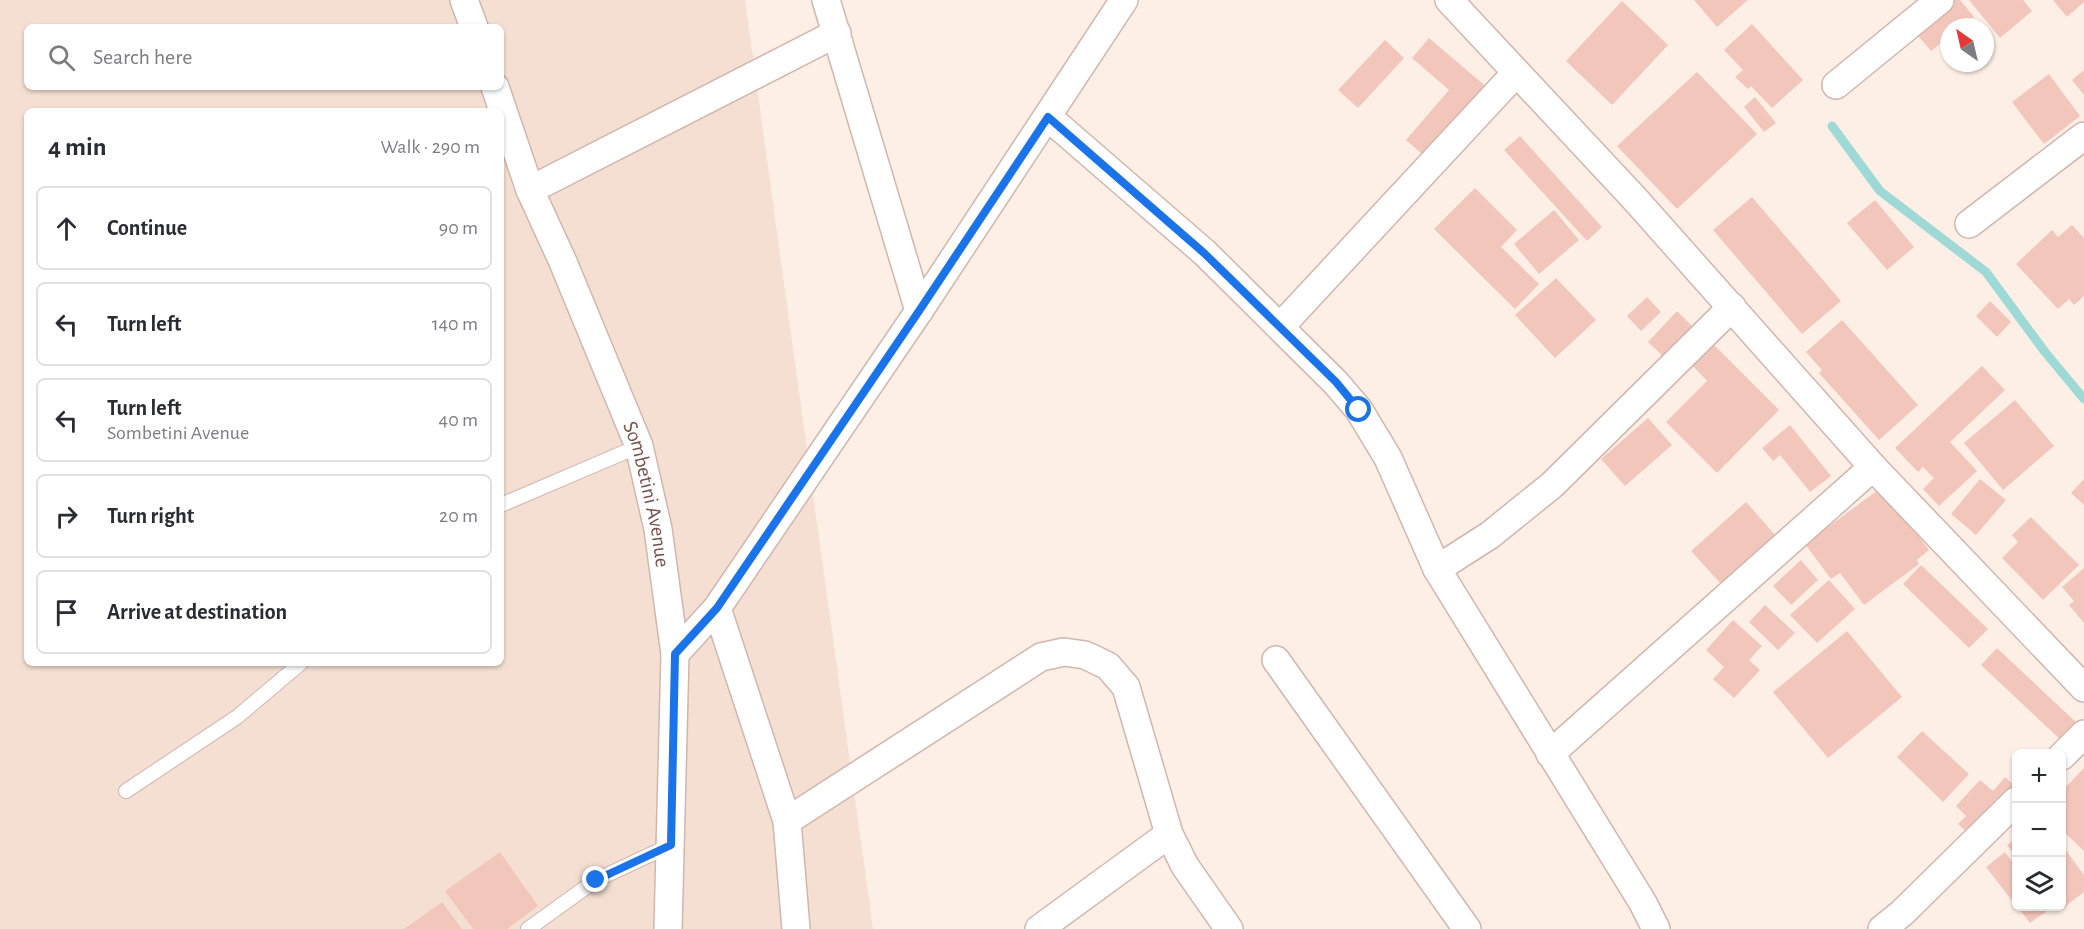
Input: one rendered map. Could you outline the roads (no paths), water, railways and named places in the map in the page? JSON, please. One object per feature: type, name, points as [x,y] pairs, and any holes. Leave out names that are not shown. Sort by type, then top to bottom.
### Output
[{"type":"street","points":[[464,0],[473,24]]},
{"type":"street","points":[[826,0],[919,311]]},
{"type":"street","points":[[675,654],[717,608],[919,311],[1124,0]]},
{"type":"street","points":[[1449,0],[1634,198],[1873,467],[2084,688]]},
{"type":"street","points":[[1836,85],[1940,0]]},
{"type":"street","points":[[530,190],[837,33]]},
{"type":"street","points":[[1280,327],[1516,73]]},
{"type":"street","name":"Sombetini Avenue","points":[[496,90],[502,108]]},
{"type":"street","name":"Sombetini Avenue","points":[[504,113],[530,190],[639,446],[658,529],[675,654],[668,929]]},
{"type":"street","points":[[1048,117],[1204,253],[1336,382],[1359,410],[1374,431],[1388,458],[1437,569],[1550,754],[1648,926]]},
{"type":"street","points":[[1969,224],[2084,136]]},
{"type":"street","points":[[1437,569],[1490,535],[1552,485],[1732,307]]},
{"type":"street","points":[[1550,754],[1873,467]]},
{"type":"street","points":[[717,608],[787,821],[796,929]]},
{"type":"street","points":[[787,821],[1041,657],[1064,652],[1085,655],[1108,666],[1126,687],[1169,834],[1185,866],[1229,929]]},
{"type":"street","points":[[1276,660],[1467,929]]},
{"type":"street","points":[[2066,751],[2084,734]]},
{"type":"street","points":[[1882,929],[1902,913],[2014,803]]},
{"type":"street","points":[[1039,929],[1169,834]]},
{"type":"lane","points":[[504,504],[639,446]]},
{"type":"lane","points":[[126,791],[237,717],[297,666]]},
{"type":"lane","points":[[528,929],[596,880],[671,845]]},
{"type":"waterway","points":[[1832,126],[1880,191],[1986,272],[2045,352],[2084,399]]}]
